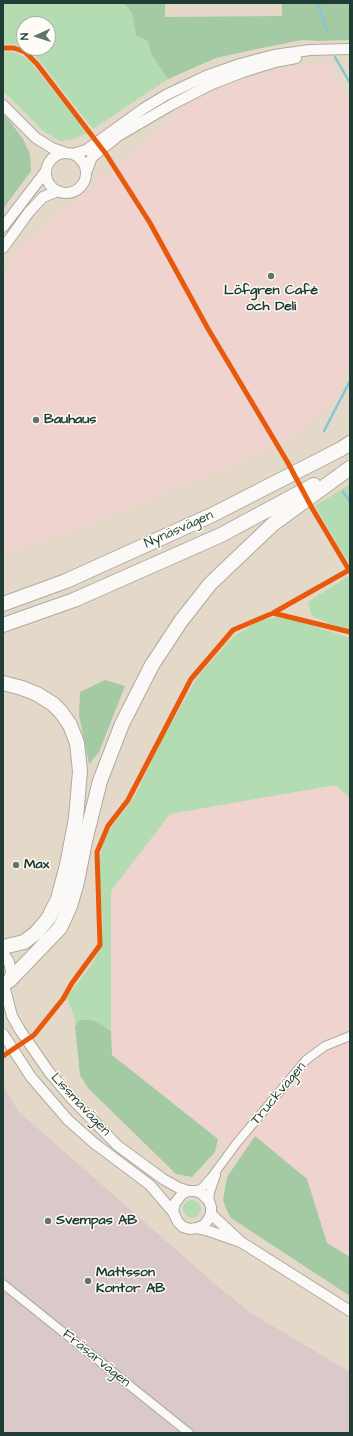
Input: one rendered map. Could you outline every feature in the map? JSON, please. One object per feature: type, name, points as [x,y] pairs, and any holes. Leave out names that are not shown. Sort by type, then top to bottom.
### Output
[{"type":"highway","name":"Nynäsvägen","points":[[3,604],[66,581],[212,515],[350,443]]},
{"type":"highway","name":"Nynäsvägen","points":[[3,625],[74,600],[221,535],[350,467]]},
{"type":"highway","points":[[6,987],[60,928],[70,906],[77,882],[85,841],[100,781],[122,724],[156,659],[181,621],[210,584],[273,524],[350,467]]},
{"type":"highway","points":[[3,596],[66,581]]},
{"type":"highway","points":[[3,683],[37,694],[53,704],[61,712],[70,725],[76,743],[80,771],[76,818],[67,865],[58,899],[48,919],[36,933],[24,942],[3,947]]},
{"type":"street","points":[[3,227],[56,156],[86,150],[143,109],[166,95],[206,76],[240,64],[274,55],[310,50],[349,49]]},
{"type":"street","points":[[36,138],[44,151],[49,183],[58,191],[64,193],[71,192],[78,189],[85,179],[92,157],[118,136],[171,104],[212,84],[243,72],[276,62],[349,49]]},
{"type":"street","points":[[3,105],[36,138],[52,148],[80,159],[84,165],[86,173]]},
{"type":"street","points":[[3,248],[43,197],[58,191]]},
{"type":"street","name":"Lissmavägen","points":[[3,953],[9,962],[11,971],[6,987],[12,1016],[49,1072],[72,1099],[118,1146],[163,1179],[179,1188],[206,1196],[209,1201]]},
{"type":"street","name":"Lissmavägen","points":[[3,1034],[31,1077],[68,1120],[94,1143],[150,1186],[173,1212],[178,1222],[183,1227],[190,1229],[197,1228],[241,1242]]},
{"type":"street","name":"Truckvägen","points":[[192,1191],[202,1188],[220,1167],[236,1144],[306,1060],[325,1046],[350,1036]]},
{"type":"street","name":"Truckvägen","points":[[209,1201],[213,1182],[220,1167]]},
{"type":"street","points":[[173,1212],[175,1202],[178,1197],[192,1191]]},
{"type":"street","points":[[197,1228],[204,1226],[211,1214],[209,1201]]},
{"type":"street","name":"Lissmavägen","points":[[211,1214],[241,1242],[350,1311]]},
{"type":"street","name":"Fräsarvägen","points":[[3,1285],[189,1433]]},
{"type":"shaded area","points":[[329,61],[350,107],[350,360],[332,403],[280,446],[79,529],[3,554],[3,278],[21,244],[96,184],[189,101],[266,72]]},
{"type":"shaded area","points":[[335,785],[350,798],[350,1257],[327,1243],[307,1179],[255,1137],[241,1157],[112,1054],[111,891],[170,814]]},
{"type":"shaded area","points":[[3,1086],[19,1112],[223,1291],[254,1315],[350,1372],[350,1433],[3,1433]]},
{"type":"green space","points":[[3,3],[124,3],[132,13],[136,36],[148,41],[151,54],[168,79],[93,129],[36,56],[56,56],[56,16],[16,16],[16,44],[3,44]]},
{"type":"green space","points":[[124,3],[165,3],[165,17],[282,16],[282,3],[350,3],[350,40],[302,40],[252,50],[216,58],[168,79],[151,54],[148,41],[136,36],[132,13]]},
{"type":"green space","points":[[3,51],[16,53],[16,56],[22,56],[29,60],[87,133],[71,140],[60,141],[43,131],[3,91]]},
{"type":"green space","points":[[3,112],[23,139],[30,154],[31,171],[3,209]]},
{"type":"green space","points":[[350,484],[350,565],[315,506]]},
{"type":"green space","points":[[350,575],[350,632],[312,616],[308,602]]},
{"type":"green space","points":[[276,617],[301,622],[350,638],[350,798],[335,785],[170,814],[111,891],[111,1031],[93,1020],[80,1020],[75,1027],[75,1020],[67,997],[92,964],[102,944],[103,914],[100,900],[99,860],[104,841],[115,822],[134,798],[161,741],[198,676],[234,636],[260,621]]},
{"type":"green space","points":[[105,680],[125,686],[99,752],[89,764],[79,715],[80,692]]},
{"type":"green space","points":[[80,1020],[93,1020],[111,1031],[112,1055],[218,1139],[215,1152],[192,1177],[176,1174],[88,1088],[80,1075],[75,1027]]},
{"type":"green space","points":[[255,1136],[307,1179],[327,1243],[350,1257],[350,1296],[231,1218],[223,1200],[227,1177]]},
{"type":"green space","points":[[192,1200],[198,1203],[201,1209],[198,1215],[192,1218],[186,1215],[183,1209],[186,1203]]},
{"type":"waterway","points":[[318,3],[327,32]]},
{"type":"waterway","points":[[335,57],[350,83]]},
{"type":"waterway","points":[[324,431],[350,381]]},
{"type":"waterway","points":[[343,492],[350,501]]},
{"type":"cycle path","points":[[3,48],[14,48],[25,52],[37,64],[106,154],[150,223],[207,327],[288,463],[312,508],[349,570],[273,613],[233,630],[191,679],[128,800],[108,826],[97,852],[100,945],[72,983],[63,999],[34,1035],[3,1056]]},
{"type":"cycle path","points":[[273,613],[350,632]]},
{"type":"place","name":"Löfgren Café och Deli","points":[[271,276]]},
{"type":"place","name":"Bauhaus","points":[[36,420]]},
{"type":"place","name":"Max","points":[[16,865]]},
{"type":"place","name":"Svempas AB","points":[[48,1221]]},
{"type":"place","name":"Mattsson Kontor AB","points":[[88,1281]]}]
